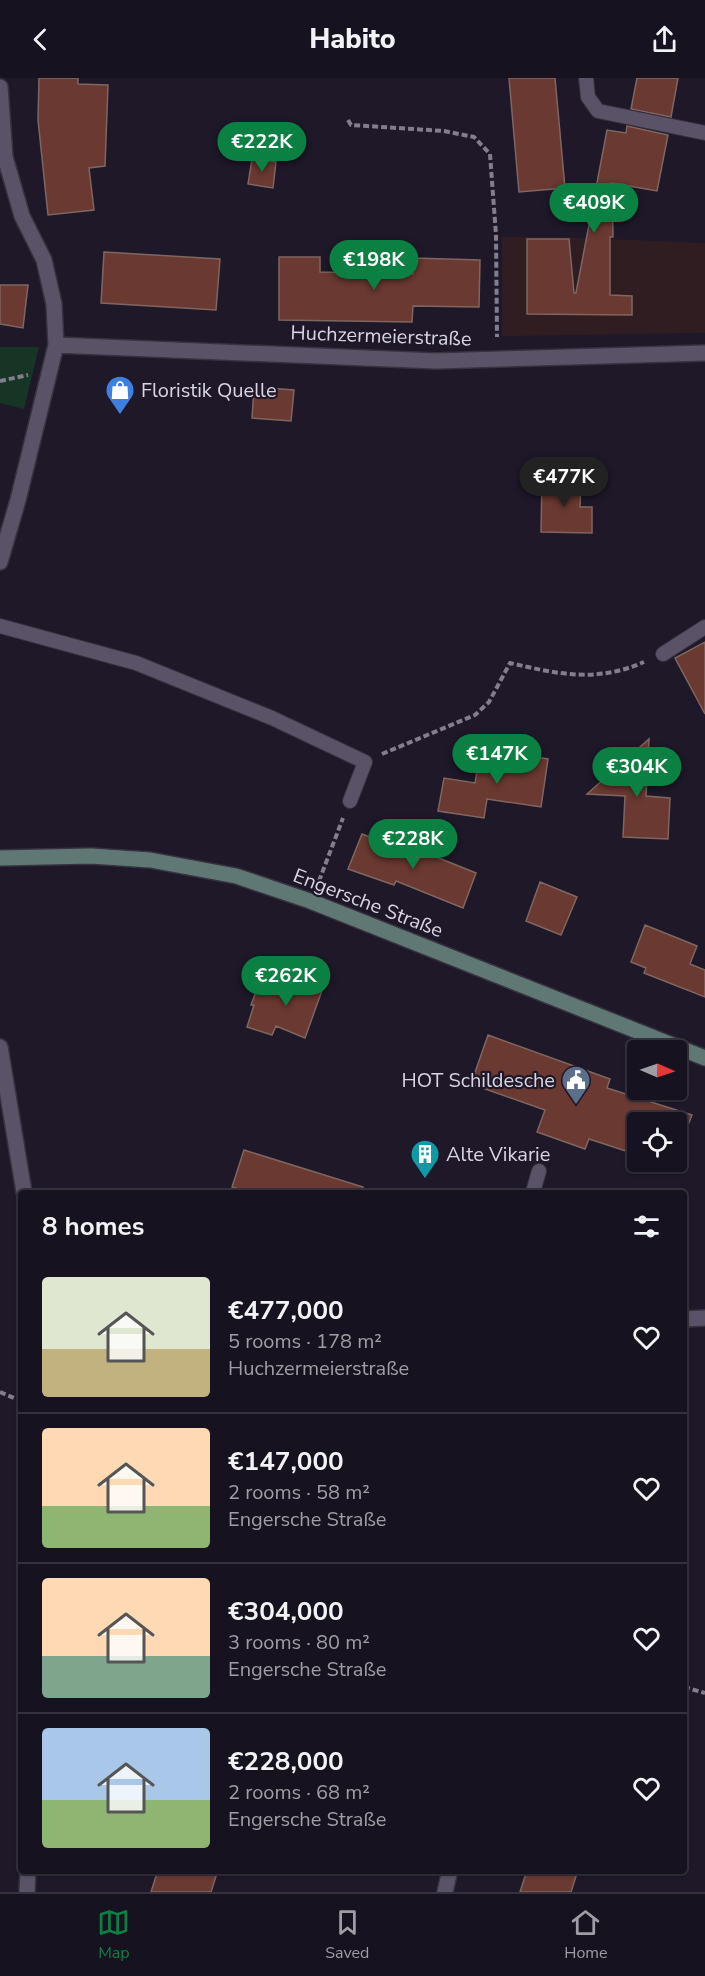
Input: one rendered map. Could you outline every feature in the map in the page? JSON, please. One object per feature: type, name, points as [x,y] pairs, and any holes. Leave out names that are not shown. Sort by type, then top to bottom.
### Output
[{"type":"main road","name":"Engersche Straße","points":[[0,858],[91,855],[150,860],[236,876],[310,901],[705,1058]]},
{"type":"street","points":[[0,87],[5,158],[22,216],[44,260],[54,304],[56,345],[0,562]]},
{"type":"street","name":"Huchzermeierstraße","points":[[56,345],[436,361],[705,353]]},
{"type":"street","points":[[0,1047],[24,1190]]},
{"type":"street","points":[[687,1319],[705,1318]]},
{"type":"street","points":[[27,1892],[28,1874]]},
{"type":"street","points":[[445,1892],[449,1874]]},
{"type":"lane","points":[[586,78],[588,97],[598,111],[705,133]]},
{"type":"lane","points":[[0,626],[136,663],[272,718],[366,762],[350,801]]},
{"type":"lane","points":[[663,654],[705,627]]},
{"type":"lane","points":[[534,1190],[539,1171]]},
{"type":"path","points":[[348,120],[351,125],[444,130],[474,137],[490,154],[496,235],[497,359]]},
{"type":"path","points":[[366,762],[475,715],[489,702],[510,663],[555,673],[580,676],[605,675],[626,670],[663,654]]},
{"type":"path","points":[[310,901],[350,801]]},
{"type":"path","points":[[0,1392],[18,1400]]},
{"type":"path","points":[[687,1688],[705,1693]]},
{"type":"shaded area","points":[[502,237],[705,243],[705,333],[502,336]]},
{"type":"green space","points":[[0,347],[39,347],[24,409],[0,403]]},
{"type":"building","points":[[39,78],[78,78],[78,84],[108,85],[105,166],[89,168],[94,210],[48,215],[38,120]]},
{"type":"building","points":[[509,78],[555,78],[565,188],[519,192]]},
{"type":"building","points":[[637,78],[678,78],[671,117],[631,109]]},
{"type":"building","points":[[627,126],[668,135],[657,191],[612,183],[613,237],[610,237],[610,295],[632,296],[632,315],[527,314],[527,239],[569,239],[574,293],[576,293],[607,130],[626,133]]},
{"type":"building","points":[[252,159],[276,162],[273,188],[248,184]]},
{"type":"building","points":[[104,252],[220,259],[216,310],[101,303]]},
{"type":"building","points":[[279,257],[320,257],[320,272],[413,274],[414,258],[480,260],[479,307],[413,306],[412,322],[279,320]]},
{"type":"building","points":[[0,285],[28,285],[23,328],[0,324]]},
{"type":"building","points":[[254,387],[294,390],[291,421],[252,418]]},
{"type":"building","points":[[542,481],[581,481],[580,507],[592,507],[592,533],[541,532]]},
{"type":"building","points":[[705,642],[705,714],[675,658]]},
{"type":"building","points":[[649,739],[646,796],[670,798],[668,839],[623,837],[625,796],[587,794]]},
{"type":"building","points":[[501,752],[548,759],[541,807],[487,799],[484,818],[438,811],[444,778],[475,783],[480,753],[500,756]]},
{"type":"building","points":[[362,834],[407,851],[409,846],[476,873],[463,908],[396,881],[394,885],[348,869]]},
{"type":"building","points":[[540,882],[577,897],[561,935],[526,921]]},
{"type":"building","points":[[645,925],[697,946],[690,964],[705,970],[705,997],[644,973],[646,968],[631,962]]},
{"type":"building","points":[[295,974],[324,985],[305,1038],[276,1026],[272,1035],[247,1027],[254,1005],[251,1005],[260,981],[288,992]]},
{"type":"building","points":[[488,1035],[610,1079],[607,1088],[627,1094],[627,1100],[645,1100],[683,1112],[627,1112],[627,1151],[589,1139],[585,1149],[537,1132],[545,1110],[471,1084]]},
{"type":"building","points":[[687,1113],[692,1115],[687,1128]]},
{"type":"building","points":[[244,1150],[363,1187],[362,1190],[242,1190],[232,1187]]},
{"type":"building","points":[[157,1874],[217,1874],[211,1892],[151,1892]]},
{"type":"building","points":[[526,1874],[577,1874],[571,1892],[520,1892]]},
{"type":"place","name":"Floristik Quelle","points":[[120,416]]},
{"type":"place","name":"HOT Schildesche","points":[[576,1106]]},
{"type":"place","name":"Alte Vikarie","points":[[425,1180]]}]
